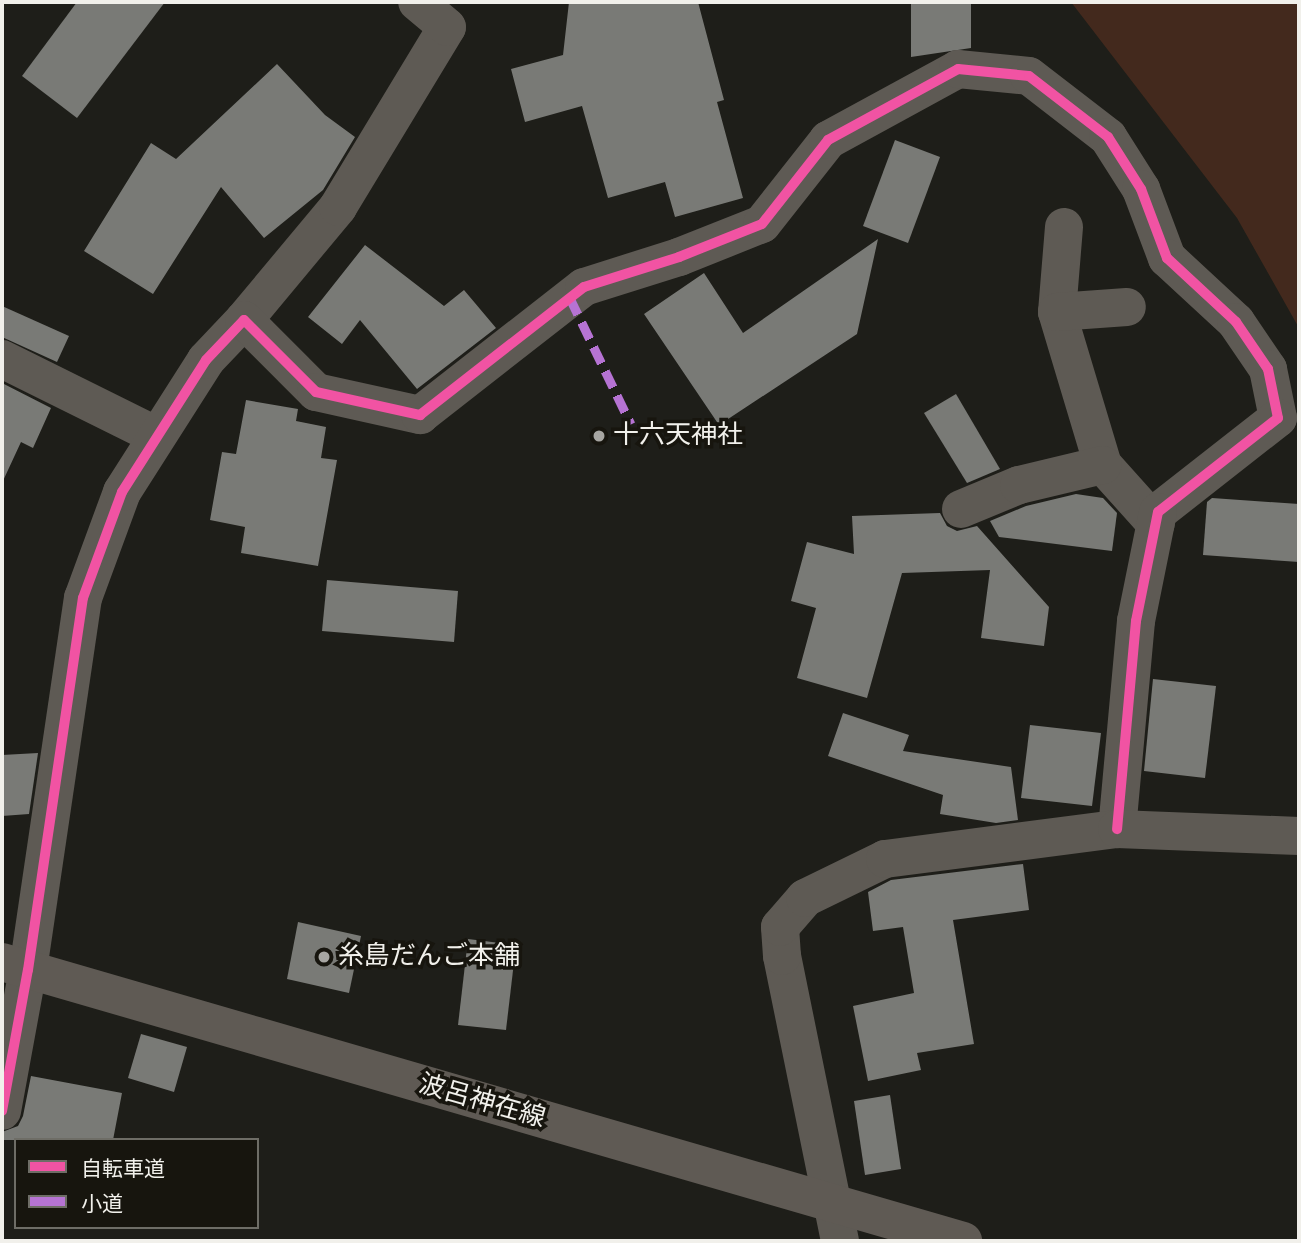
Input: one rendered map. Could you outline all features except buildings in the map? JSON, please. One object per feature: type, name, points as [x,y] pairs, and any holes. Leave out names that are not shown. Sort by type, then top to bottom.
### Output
[{"type":"main road","name":"波呂神在線","points":[[15,966],[962,1241]]},
{"type":"street","points":[[2,1111],[15,966],[83,597],[122,492],[155,435],[206,360],[244,320],[338,207],[447,27],[417,2]]},
{"type":"street","points":[[244,320],[316,392],[420,415],[584,287],[679,257],[762,224],[828,140],[958,69],[1029,76],[1108,137],[1141,189],[1167,258],[1236,322],[1268,369],[1278,418],[1158,512],[1136,621],[1117,829]]},
{"type":"street","points":[[1064,227],[1057,312],[1103,465],[1156,524]]},
{"type":"street","points":[[1057,312],[1127,307]]},
{"type":"street","points":[[2,359],[155,435]]},
{"type":"street","points":[[961,509],[1018,485],[1103,465]]},
{"type":"street","points":[[839,1241],[780,927],[805,898],[885,859],[1117,829],[1299,836]]},
{"type":"shaded area","points":[[1071,2],[1299,2],[1299,328],[1237,218]]},
{"type":"marked path","points":[[570,298],[631,424]]},
{"type":"cycle path","points":[[2,1111],[28,970],[83,598],[122,492],[206,360],[244,320],[316,392],[420,415],[584,287],[679,257],[762,224],[828,140],[958,69],[1029,76],[1108,137],[1141,189],[1167,258],[1236,322],[1268,369],[1278,418],[1158,512],[1136,621],[1117,829]]},
{"type":"place","name":"十六天神社","points":[[599,436]]},
{"type":"place","name":"糸島だんご本舗","points":[[324,957]]}]
